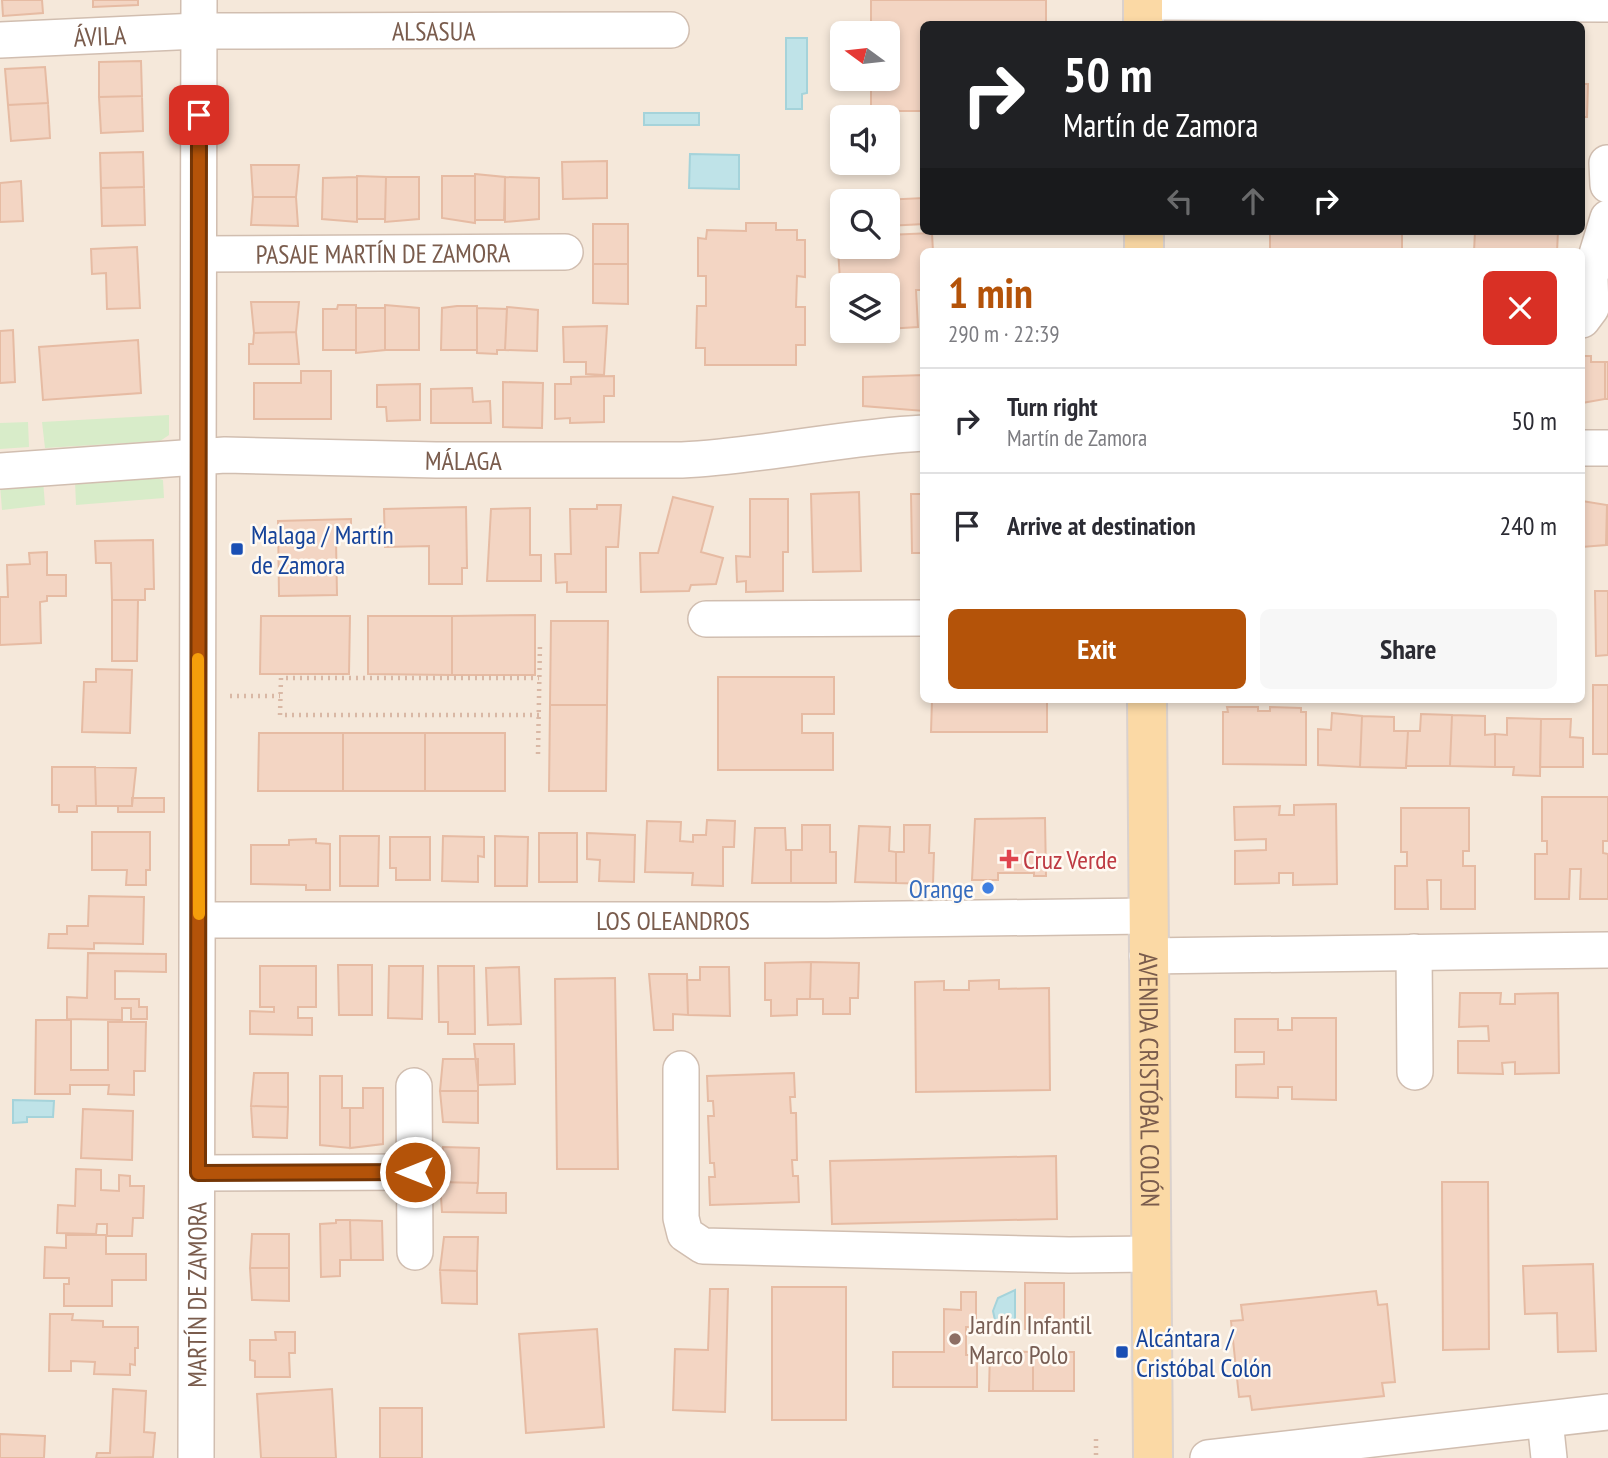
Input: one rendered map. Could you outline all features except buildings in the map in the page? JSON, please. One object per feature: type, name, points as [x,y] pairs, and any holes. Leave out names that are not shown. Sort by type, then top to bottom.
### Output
[{"type":"main road","name":"AVENIDA CRISTÓBAL COLÓN","points":[[1147,703],[1146,916],[1153,1458]]},
{"type":"street","points":[[1143,9],[1608,4]]},
{"type":"street","name":"ALSASUA","points":[[199,16],[671,30]]},
{"type":"street","name":"ÁVILA","points":[[0,40],[199,16]]},
{"type":"street","name":"MARTÍN DE ZAMORA","points":[[196,1458],[199,16]]},
{"type":"street","points":[[1607,163],[1608,185]]},
{"type":"street","points":[[1585,316],[1591,308],[1590,277],[1608,218]]},
{"type":"street","name":"PASAJE MARTÍN DE ZAMORA","points":[[199,254],[565,252]]},
{"type":"street","name":"MÁLAGA","points":[[0,471],[197,456],[637,461],[722,458],[848,439],[920,433]]},
{"type":"street","points":[[1585,448],[1608,448]]},
{"type":"street","points":[[706,620],[920,618]]},
{"type":"street","name":"LOS OLEANDROS","points":[[199,920],[827,920],[1146,916]]},
{"type":"street","points":[[1147,956],[1608,950]]},
{"type":"street","points":[[1414,952],[1415,1072]]},
{"type":"street","points":[[681,1069],[681,1217],[685,1234],[703,1246],[1069,1255],[1151,1254]]},
{"type":"street","points":[[414,1086],[415,1251]]},
{"type":"street","points":[[198,1173],[415,1172]]},
{"type":"street","points":[[1208,1458],[1608,1412]]},
{"type":"street","points":[[1545,1420],[1549,1458]]},
{"type":"path","points":[[538,754],[540,643]]},
{"type":"path","points":[[539,678],[281,678],[280,696],[280,715],[539,715]]},
{"type":"path","points":[[218,696],[280,696]]},
{"type":"path","points":[[1096,1439],[1096,1458]]},
{"type":"shaded area","points":[[0,0],[1608,0],[1608,1458],[0,1458]]},
{"type":"green space","points":[[169,415],[169,435],[160,441],[45,448],[42,422]]},
{"type":"green space","points":[[28,422],[29,447],[0,449],[0,423]]},
{"type":"green space","points":[[149,476],[163,480],[164,498],[76,505],[75,481]]},
{"type":"green space","points":[[43,480],[45,505],[2,510],[0,485]]},
{"type":"water","points":[[786,38],[807,38],[807,93],[802,94],[802,109],[786,109]]},
{"type":"water","points":[[644,113],[699,113],[699,125],[644,125]]},
{"type":"water","points":[[690,154],[739,155],[739,189],[689,188]]},
{"type":"water","points":[[13,1100],[54,1101],[53,1117],[27,1117],[27,1122],[13,1123]]},
{"type":"water","points":[[1015,1290],[1015,1333],[996,1325],[993,1311],[998,1298]]},
{"type":"slow traffic","points":[[198,659],[199,914]]},
{"type":"place","name":"Malaga / Martín de Zamora","points":[[237,549]]},
{"type":"place","name":"Cruz Verde","points":[[1009,859]]},
{"type":"place","name":"Orange","points":[[988,888]]},
{"type":"place","name":"Jardín Infantil Marco Polo","points":[[955,1339]]},
{"type":"place","name":"Alcántara / Cristóbal Colón","points":[[1122,1352]]},
{"type":"route","points":[[199,115],[198,1173],[415,1172]]}]
